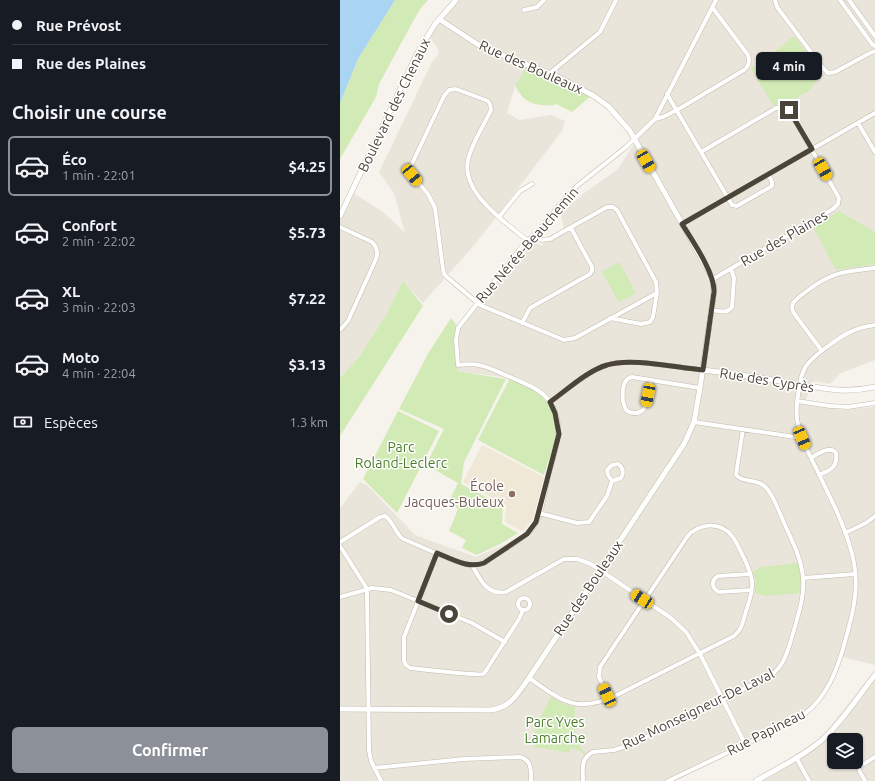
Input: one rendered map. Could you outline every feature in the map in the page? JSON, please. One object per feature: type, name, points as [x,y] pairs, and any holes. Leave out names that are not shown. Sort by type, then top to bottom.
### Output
[{"type":"street","name":"Boulevard des Chenaux","points":[[340,216],[414,59],[439,19],[456,0]]},
{"type":"street","points":[[524,10],[537,7],[544,0]]},
{"type":"street","points":[[550,74],[600,32],[616,0]]},
{"type":"street","points":[[775,0],[777,6],[828,73],[835,72],[875,51]]},
{"type":"street","points":[[840,0],[875,46]]},
{"type":"street","points":[[849,0],[875,36]]},
{"type":"street","name":"Rue Nérée-Beauchemin","points":[[550,402],[536,389],[488,368],[471,363],[458,365],[456,340],[458,328],[527,240],[535,234],[577,186],[626,147],[656,119],[667,94],[712,8],[714,1]]},
{"type":"street","points":[[656,119],[677,110],[744,70],[748,65],[748,55],[712,8]]},
{"type":"street","name":"Rue des Bouleaux","points":[[340,710],[497,709],[512,701],[529,678],[687,439],[694,422],[703,370],[714,288],[713,279],[628,129],[604,103],[550,74],[485,47],[464,36],[439,19]]},
{"type":"street","points":[[527,240],[485,204],[474,189],[469,178],[467,167],[469,156],[491,110],[491,106],[488,101],[456,89],[451,89],[444,96],[412,162],[410,170],[431,199],[435,208],[444,274],[477,302],[522,323],[564,340],[575,338],[657,293]]},
{"type":"street","points":[[667,94],[732,205],[735,206],[772,186],[772,182],[768,174]]},
{"type":"street","name":"Rue des Plaines","points":[[701,152],[776,108],[787,108],[838,194],[839,200],[838,205],[833,209],[713,279]]},
{"type":"street","points":[[682,224],[875,113]]},
{"type":"street","points":[[858,123],[875,152]]},
{"type":"street","points":[[499,217],[520,191],[532,184]]},
{"type":"street","points":[[535,234],[542,240],[547,240],[607,207],[614,208],[656,282],[657,293],[653,318],[650,322],[643,324],[610,318]]},
{"type":"street","points":[[340,227],[372,242],[375,246],[377,254],[348,321],[340,330]]},
{"type":"street","points":[[522,323],[530,308],[590,274],[592,271],[592,266],[571,228]]},
{"type":"street","points":[[822,351],[793,312],[792,307],[794,301],[829,276],[842,272],[875,268]]},
{"type":"street","points":[[711,310],[729,311],[732,307],[734,278],[730,269]]},
{"type":"street","name":"Rue Papineau","points":[[668,781],[803,716],[825,693],[835,672],[855,599],[855,574],[852,554],[845,533],[802,438],[797,419],[797,401],[800,384],[807,365],[822,351],[851,331],[861,327],[875,325]]},
{"type":"street","name":"Rue des Cyprès","points":[[550,402],[594,371],[613,363],[636,362],[703,370],[800,384],[829,390],[847,391],[875,387]]},
{"type":"street","points":[[651,380],[644,409],[641,412],[635,413],[627,411],[624,405],[624,386],[626,379],[632,377],[651,380],[700,388]]},
{"type":"street","points":[[797,401],[848,407],[875,403]]},
{"type":"street","points":[[340,542],[380,517],[385,516],[401,538],[461,563],[472,565],[484,563],[527,534],[534,526],[539,513],[559,434],[555,413],[550,402]]},
{"type":"street","points":[[694,422],[802,438]]},
{"type":"street","name":"Rue Monseigneur-De Laval","points":[[583,781],[583,762],[588,754],[627,746],[770,676],[781,665],[786,655],[801,606],[804,578],[797,552],[769,492],[760,483],[740,478],[736,475],[743,429]]},
{"type":"street","points":[[811,458],[830,449],[834,450],[836,453],[837,462],[834,467],[831,470],[819,475]]},
{"type":"street","points":[[539,513],[577,523],[587,523],[592,519],[608,496],[612,481],[607,470],[612,465],[618,464],[622,468],[623,473],[621,478],[612,481]]},
{"type":"street","points":[[845,533],[866,523],[875,516]]},
{"type":"street","points":[[529,678],[557,697],[572,703],[590,705],[609,699],[700,654],[737,633],[742,626],[752,590],[750,574],[736,541],[724,529],[715,526],[701,527],[693,531],[687,538],[599,670],[600,680],[609,699]]},
{"type":"street","points":[[340,546],[367,590],[369,754],[381,781]]},
{"type":"street","points":[[437,553],[403,639],[404,661],[408,667],[482,674],[505,642],[520,618],[522,610]]},
{"type":"street","points":[[472,565],[481,582],[486,587],[492,591],[501,593],[506,592],[564,560],[572,558],[591,564],[671,618],[690,637],[745,744]]},
{"type":"street","points":[[750,574],[718,576],[714,579],[712,584],[714,589],[719,592],[752,590]]},
{"type":"street","points":[[804,578],[855,574]]},
{"type":"street","points":[[340,597],[375,588],[387,589],[476,624],[505,642]]},
{"type":"street","points":[[756,781],[818,743],[827,735],[873,682],[875,674]]},
{"type":"street","points":[[374,768],[445,760],[520,757],[529,762],[532,781]]},
{"type":"street","points":[[796,757],[809,781]]},
{"type":"street","points":[[864,781],[859,767],[875,758]]},
{"type":"shaded area","points":[[456,0],[875,0],[875,360],[841,373],[830,384],[813,381],[804,405],[845,410],[873,407],[875,405],[875,665],[842,657],[818,705],[797,722],[675,781],[340,781],[340,508],[360,482],[368,486],[415,535],[476,557],[527,535],[537,513],[548,476],[558,427],[510,378],[457,371],[458,327],[477,300],[528,238],[542,246],[547,237],[564,229],[561,213],[583,194],[617,170],[634,144],[612,113],[591,96],[515,86],[507,113],[519,120],[551,115],[565,121],[562,131],[476,243],[423,303],[403,282],[386,315],[359,357],[340,378],[340,212],[350,191],[383,212],[405,233],[394,193],[379,172],[432,62],[438,55],[439,50],[428,35]]},
{"type":"shaded area","name":"École Jacques-Buteux","points":[[482,445],[544,477],[533,519],[523,532],[505,522],[506,505],[463,482]]},
{"type":"shaded area","points":[[875,670],[875,781],[756,781],[821,738]]},
{"type":"green space","points":[[395,0],[428,0],[420,9],[411,25],[379,84],[376,97],[340,159],[340,103],[358,59]]},
{"type":"green space","points":[[794,36],[822,73],[810,90],[786,104],[778,104],[774,106],[751,69],[753,66],[757,66]]},
{"type":"green space","points":[[526,67],[591,96],[572,112],[556,104],[547,106],[530,102],[523,97],[515,86]]},
{"type":"green space","points":[[839,211],[875,232],[875,264],[836,270],[813,227]]},
{"type":"green space","points":[[619,262],[636,293],[619,302],[602,272]]},
{"type":"green space","points":[[403,281],[423,306],[340,436],[340,378],[359,357],[386,315]]},
{"type":"green space","points":[[451,318],[458,327],[457,371],[506,379],[464,462],[461,484],[503,506],[502,524],[518,533],[502,543],[477,555],[462,548],[466,540],[449,531],[458,509],[448,503],[458,483],[426,465],[444,429],[399,409],[429,352]]},
{"type":"green space","points":[[510,378],[531,387],[552,402],[559,427],[544,475],[478,440]]},
{"type":"green space","name":"Parc Roland-Leclerc","points":[[398,411],[439,431],[397,513],[363,479]]},
{"type":"green space","points":[[798,563],[801,578],[800,593],[766,596],[755,593],[756,581],[753,571],[762,567]]},
{"type":"green space","name":"Parc Yves Lamarche","points":[[551,697],[564,704],[575,707],[575,732],[579,744],[586,754],[585,755],[580,751],[571,748],[569,753],[534,748],[535,727]]},
{"type":"water","points":[[340,0],[395,0],[358,59],[340,103]]},
{"type":"place","name":"École Jacques-Buteux","points":[[512,494]]},
{"type":"route","points":[[449,614],[418,601],[437,553],[461,563],[478,565],[484,563],[525,536],[534,526],[538,517],[559,434],[554,408],[550,402],[594,371],[613,363],[636,362],[703,370],[714,292],[714,281],[682,224],[812,149],[789,110]]}]
